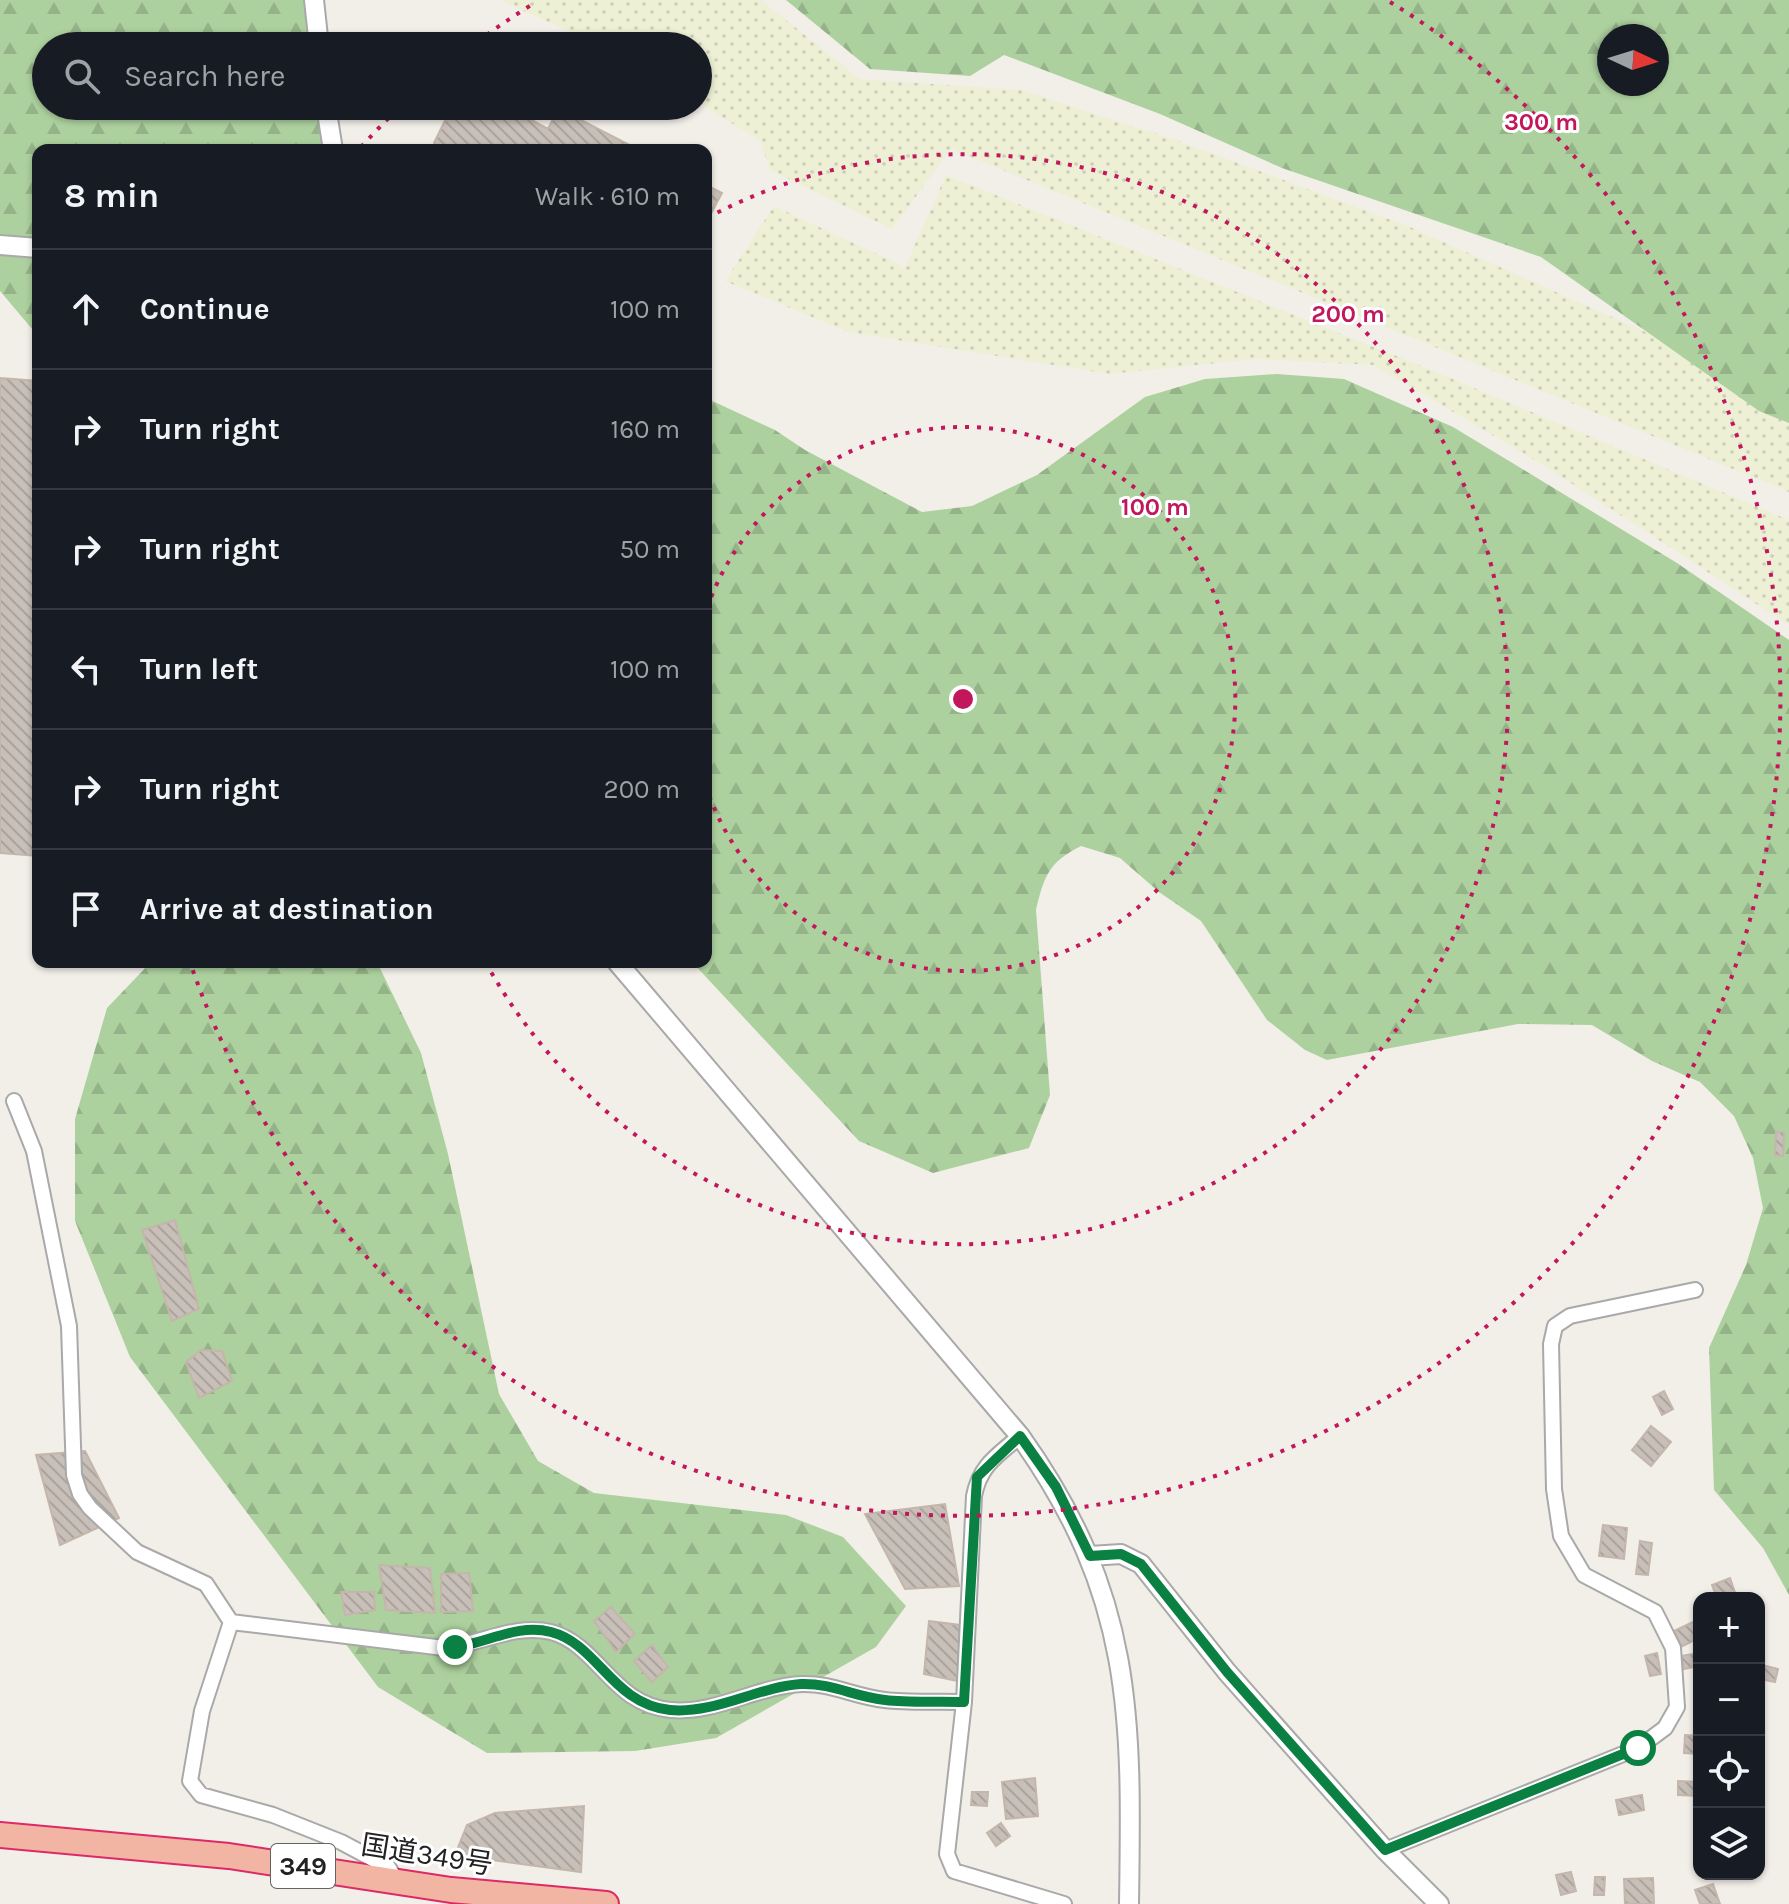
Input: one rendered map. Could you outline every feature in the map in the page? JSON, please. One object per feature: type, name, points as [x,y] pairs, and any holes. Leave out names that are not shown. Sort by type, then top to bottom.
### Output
[{"type":"highway","name":"国道349号","points":[[0,1835],[229,1856],[524,1899],[606,1904]]},
{"type":"street","points":[[314,0],[317,32]]},
{"type":"street","points":[[328,120],[332,144]]},
{"type":"street","points":[[0,245],[32,248]]},
{"type":"street","points":[[622,968],[1020,1436],[1056,1487],[1090,1556],[1106,1601],[1127,1703],[1131,1750],[1129,1904]]},
{"type":"street","points":[[14,1101],[34,1151],[69,1326],[74,1475],[80,1494],[137,1552],[206,1584],[231,1622],[444,1648],[516,1631],[551,1632],[568,1639],[628,1696],[669,1710],[698,1709],[775,1688],[808,1684],[838,1687],[885,1700],[964,1702]]},
{"type":"street","points":[[1385,1850],[1638,1748],[1665,1728],[1677,1707],[1673,1648],[1655,1612],[1584,1575],[1561,1536],[1553,1458],[1551,1344],[1555,1326],[1570,1316],[1695,1290]]},
{"type":"street","points":[[1020,1436],[977,1477],[964,1702],[949,1863],[960,1874],[985,1878],[1064,1904]]},
{"type":"street","points":[[1090,1556],[1121,1554],[1141,1564],[1227,1672],[1385,1850],[1439,1904]]},
{"type":"street","points":[[231,1622],[202,1711],[190,1781],[193,1787],[201,1795],[273,1815],[341,1842],[388,1867],[396,1880]]},
{"type":"green space","points":[[0,0],[314,0],[315,32],[32,32],[32,120],[326,120],[330,135],[320,144],[32,144],[32,329],[0,291]]},
{"type":"green space","points":[[500,0],[761,0],[860,79],[1022,90],[1176,140],[1410,227],[1789,396],[1789,492],[951,149],[892,229],[770,170],[760,141],[712,111],[712,32],[570,32]]},
{"type":"green space","points":[[786,0],[1789,0],[1789,423],[1759,411],[1541,257],[1282,168],[1160,114],[1004,55],[970,76],[870,69]]},
{"type":"green space","points":[[946,175],[1429,369],[1789,520],[1789,625],[1545,466],[1373,365],[1257,359],[1109,374],[848,332],[725,281],[774,206],[905,267]]},
{"type":"green space","points":[[1277,374],[1344,379],[1453,427],[1677,563],[1789,640],[1789,1595],[1763,1548],[1714,1490],[1709,1348],[1746,1265],[1763,1208],[1753,1158],[1734,1116],[1700,1082],[1652,1061],[1592,1025],[1518,1024],[1327,1060],[1305,1050],[1267,1020],[1201,921],[1159,892],[1120,858],[1081,846],[1062,858],[1050,871],[1036,910],[1050,1095],[1029,1148],[933,1173],[859,1141],[698,968],[712,968],[712,401],[775,430],[805,450],[922,512],[972,506],[1037,475],[1145,397],[1205,379]]},
{"type":"green space","points":[[145,968],[380,968],[421,1053],[448,1154],[499,1394],[538,1461],[594,1493],[786,1515],[843,1537],[906,1606],[876,1647],[716,1738],[635,1751],[487,1753],[378,1687],[130,1357],[75,1221],[75,1119],[107,1008]]},
{"type":"building","points":[[445,120],[532,120],[548,129],[552,120],[581,120],[627,144],[436,144]]},
{"type":"building","points":[[712,188],[722,193],[712,212]]},
{"type":"building","points":[[0,378],[32,381],[32,856],[0,853]]},
{"type":"building","points":[[1776,1132],[1784,1132],[1783,1156],[1775,1155]]},
{"type":"building","points":[[175,1220],[199,1309],[172,1321],[142,1230]]},
{"type":"building","points":[[201,1350],[222,1351],[232,1381],[199,1398],[186,1362]]},
{"type":"building","points":[[1664,1391],[1673,1409],[1662,1415],[1653,1397]]},
{"type":"building","points":[[1651,1426],[1671,1442],[1651,1466],[1632,1450]]},
{"type":"building","points":[[85,1451],[119,1518],[60,1545],[36,1455]]},
{"type":"building","points":[[945,1504],[959,1586],[905,1589],[865,1514]]},
{"type":"building","points":[[1603,1525],[1627,1528],[1624,1559],[1599,1556]]},
{"type":"building","points":[[1640,1541],[1652,1543],[1648,1575],[1636,1574]]},
{"type":"building","points":[[379,1565],[430,1568],[435,1613],[386,1610]]},
{"type":"building","points":[[469,1573],[473,1611],[441,1612],[441,1574]]},
{"type":"building","points":[[1730,1578],[1735,1592],[1715,1592],[1712,1585]]},
{"type":"building","points":[[341,1592],[374,1592],[375,1610],[345,1615]]},
{"type":"building","points":[[611,1607],[635,1634],[616,1652],[594,1621]]},
{"type":"building","points":[[929,1621],[960,1625],[962,1682],[924,1674]]},
{"type":"building","points":[[1693,1622],[1693,1641],[1681,1647],[1674,1631]]},
{"type":"building","points":[[652,1645],[668,1667],[652,1682],[634,1661]]},
{"type":"building","points":[[1657,1653],[1661,1674],[1650,1676],[1645,1656]]},
{"type":"building","points":[[1693,1654],[1693,1667],[1684,1669],[1681,1656]]},
{"type":"building","points":[[1765,1666],[1778,1669],[1775,1682],[1765,1680]]},
{"type":"building","points":[[1685,1735],[1693,1736],[1693,1754],[1684,1753]]},
{"type":"building","points":[[1035,1778],[1038,1816],[1006,1819],[1002,1782]]},
{"type":"building","points":[[1678,1781],[1693,1782],[1693,1796],[1678,1795]]},
{"type":"building","points":[[972,1792],[988,1792],[987,1806],[971,1805]]},
{"type":"building","points":[[1642,1795],[1644,1810],[1619,1815],[1616,1800]]},
{"type":"building","points":[[584,1806],[581,1872],[455,1855],[467,1825],[495,1813]]},
{"type":"building","points":[[1001,1823],[1010,1836],[996,1846],[987,1833]]},
{"type":"building","points":[[1571,1872],[1576,1891],[1561,1895],[1556,1875]]},
{"type":"building","points":[[1595,1877],[1605,1877],[1604,1895],[1594,1895]]},
{"type":"building","points":[[1653,1878],[1654,1904],[1625,1904],[1624,1879]]},
{"type":"building","points":[[1713,1884],[1720,1904],[1700,1904],[1695,1890]]},
{"type":"route","points":[[455,1647],[516,1631],[551,1632],[568,1639],[628,1696],[669,1710],[698,1709],[798,1684],[838,1687],[885,1700],[964,1702],[977,1477],[1020,1436],[1056,1487],[1090,1556],[1121,1554],[1141,1564],[1227,1672],[1385,1850],[1638,1748]]}]
